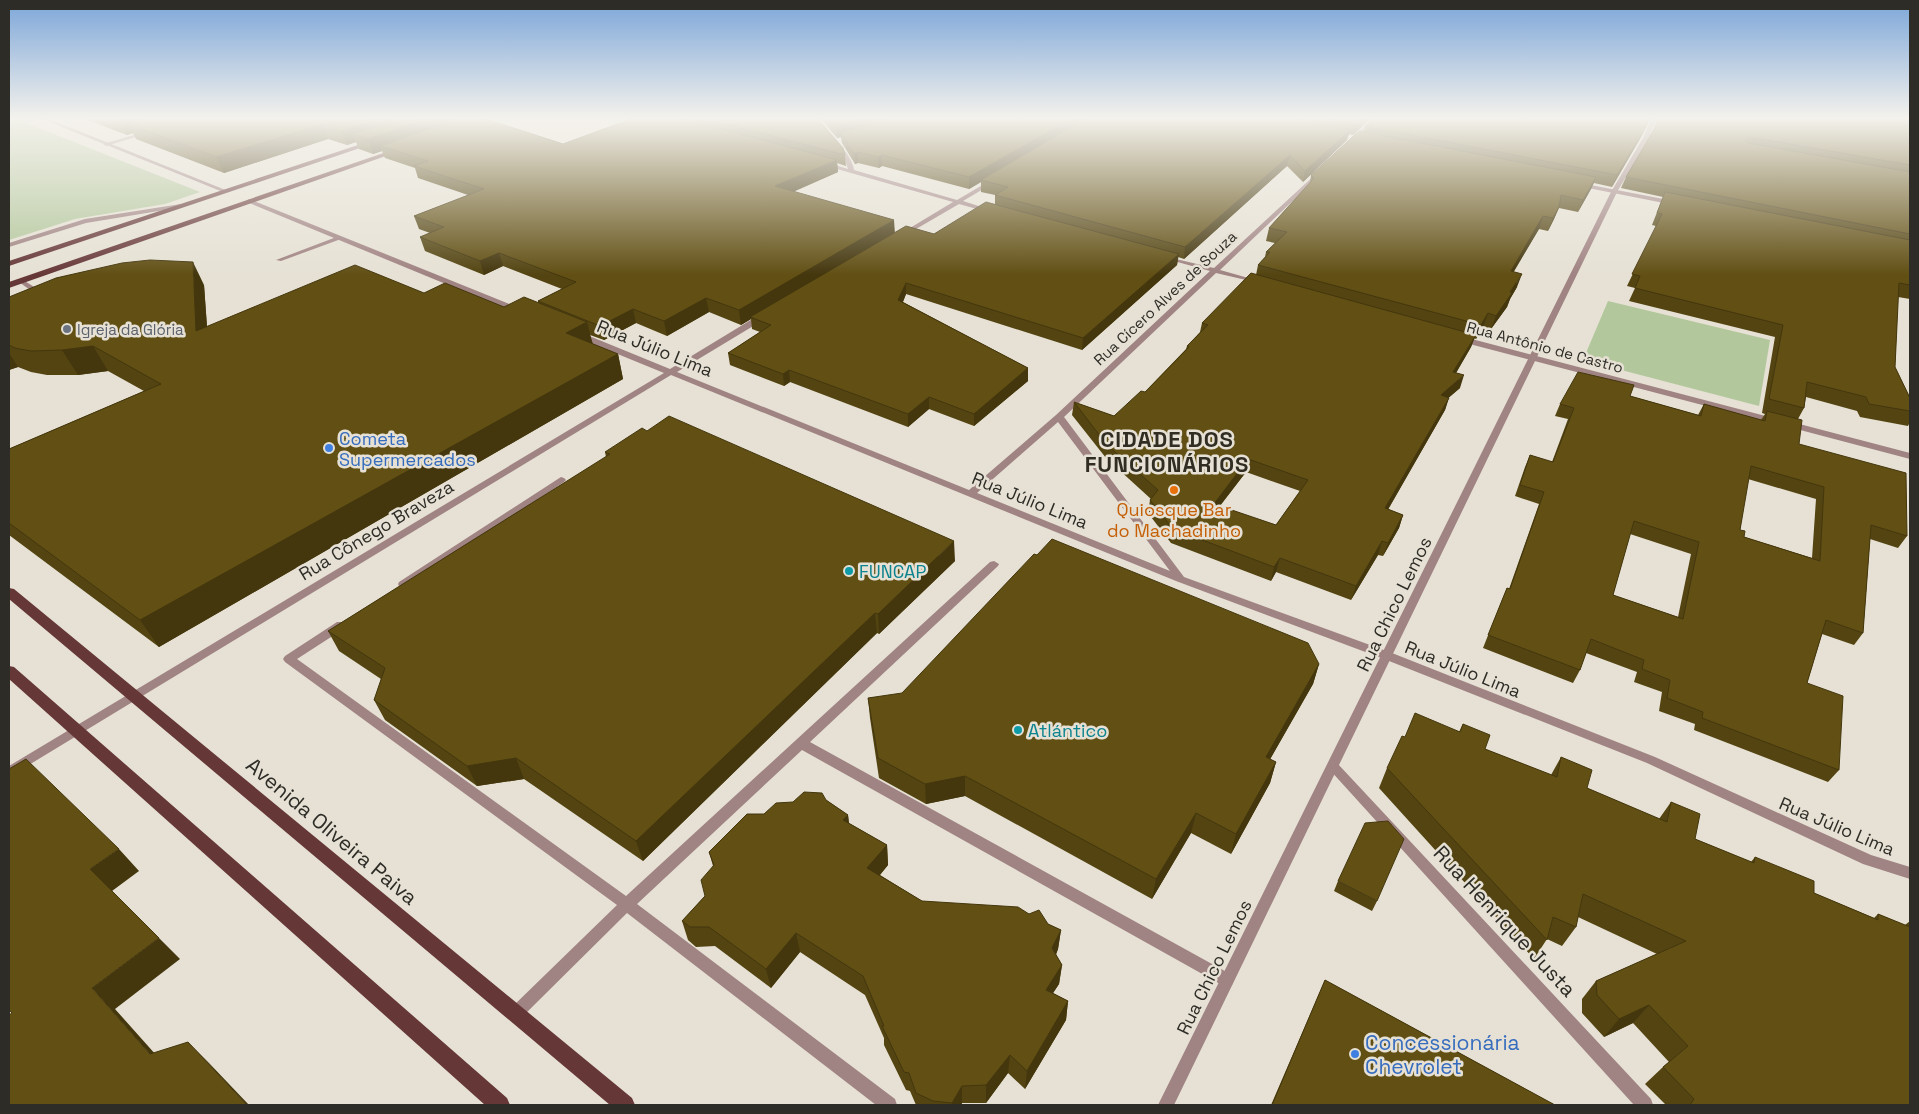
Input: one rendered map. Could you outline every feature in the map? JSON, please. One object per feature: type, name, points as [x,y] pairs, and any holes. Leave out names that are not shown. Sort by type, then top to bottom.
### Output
[{"type":"main road","points":[[9,264],[287,171]]},
{"type":"main road","points":[[9,285],[337,171]]},
{"type":"main road","name":"Avenida Oliveira Paiva","points":[[9,592],[625,1105]]},
{"type":"main road","points":[[9,671],[500,1105]]},
{"type":"street","points":[[173,171],[226,192]]},
{"type":"street","points":[[851,171],[996,212]]},
{"type":"street","name":"Rua Cícero Alves de Souza","points":[[970,494],[1059,417],[1320,171]]},
{"type":"street","name":"Rua Chico Lemos","points":[[1166,1105],[1388,656],[1614,192],[1626,171]]},
{"type":"street","points":[[897,238],[999,178]]},
{"type":"street","points":[[1576,184],[1681,205]]},
{"type":"street","points":[[249,201],[533,316]]},
{"type":"street","points":[[9,244],[78,223],[182,206]]},
{"type":"street","points":[[279,260],[339,238]]},
{"type":"street","points":[[1157,255],[1270,286]]},
{"type":"street","points":[[21,281],[40,293]]},
{"type":"street","name":"Rua Cônego Braveza","points":[[9,772],[672,373],[773,310]]},
{"type":"street","name":"Rua Júlio Lima","points":[[570,331],[1180,579],[1388,656],[1651,760],[1868,860],[1910,873]]},
{"type":"street","name":"Rua Antônio de Castro","points":[[1448,335],[1533,359],[1910,456]]},
{"type":"street","points":[[1059,417],[1180,579]]},
{"type":"street","points":[[396,589],[561,480]]},
{"type":"street","points":[[515,1014],[627,905],[994,564]]},
{"type":"street","points":[[347,621],[289,659],[627,905],[889,1105]]},
{"type":"street","points":[[802,744],[1227,980]]},
{"type":"street","name":"Rua Henrique Justa","points":[[1333,766],[1645,1105]]},
{"type":"green space","points":[[9,171],[147,171],[200,192],[165,204],[75,219],[9,240]]},
{"type":"green space","points":[[1608,301],[1770,340],[1759,406],[1583,360]]},
{"type":"building","points":[[429,171],[811,171],[775,186],[894,220],[739,310],[706,298],[664,321],[633,309],[600,326],[538,301],[576,282],[499,253],[480,261],[420,237],[444,227],[414,216],[484,189]]},
{"type":"building","points":[[945,171],[980,171],[969,177]]},
{"type":"building","points":[[996,171],[1272,171],[1185,247],[995,195],[1008,187],[981,180]]},
{"type":"building","points":[[1315,171],[1565,171],[1596,177],[1583,200],[1561,195],[1559,207],[1553,218],[1543,216],[1511,271],[1522,274],[1510,292],[1512,293],[1496,316],[1488,313],[1481,325],[1258,265],[1270,252],[1266,252],[1287,232],[1269,228],[1314,178],[1311,175]]},
{"type":"building","points":[[1596,171],[1619,171],[1617,175]]},
{"type":"building","points":[[1630,171],[1910,172],[1910,234],[1626,177]]},
{"type":"building","points":[[1665,192],[1910,240],[1910,285],[1899,283],[1895,367],[1910,398],[1910,411],[1869,404],[1866,397],[1807,382],[1804,408],[1769,399],[1783,325],[1635,288],[1640,276],[1632,274],[1662,214],[1657,213]]},
{"type":"building","points":[[986,202],[1179,254],[1083,338],[906,283],[898,300],[1028,368],[974,414],[929,397],[908,414],[789,370],[783,374],[728,353],[771,325],[750,317],[906,226],[934,234]]},
{"type":"building","points":[[150,260],[193,262],[196,331],[355,265],[424,293],[445,283],[504,307],[524,297],[587,322],[566,333],[618,354],[140,620],[9,523],[9,449],[161,384],[93,346],[31,351],[9,345],[9,297],[56,278],[122,263]]},
{"type":"building","points":[[1251,273],[1476,335],[1453,372],[1464,375],[1441,395],[1449,398],[1385,508],[1403,515],[1388,543],[1382,541],[1356,586],[1280,558],[1274,567],[1173,529],[1150,500],[1158,490],[1107,445],[1074,402],[1114,416],[1141,391],[1145,392],[1189,347],[1187,346],[1208,325],[1202,323]],"holes":[[[1248,459],[1308,480],[1276,525],[1214,504]]]},
{"type":"building","points":[[1578,372],[1634,385],[1630,396],[1701,416],[1704,404],[1765,421],[1767,411],[1802,420],[1799,444],[1906,473],[1907,536],[1871,525],[1863,633],[1826,620],[1807,683],[1843,696],[1839,770],[1702,718],[1703,712],[1667,698],[1670,680],[1642,669],[1644,660],[1591,639],[1580,670],[1488,635],[1507,588],[1510,589],[1544,492],[1520,485],[1530,455],[1553,462],[1574,408],[1560,404]],"holes":[[[1751,466],[1824,487],[1820,561],[1744,537],[1745,531],[1740,530]],[[1634,521],[1699,542],[1683,619],[1613,595]]]},
{"type":"building","points":[[669,416],[954,541],[878,614],[875,613],[636,841],[516,758],[467,766],[374,700],[385,668],[328,631],[610,454],[605,452],[642,428],[647,431]]},
{"type":"building","name":"Atlántico","points":[[1052,539],[1308,643],[1319,664],[1266,757],[1276,762],[1236,834],[1196,813],[1156,879],[965,776],[925,784],[878,758],[868,698],[902,693],[1034,554],[1037,555]]},
{"type":"building","points":[[1415,713],[1460,732],[1463,724],[1490,735],[1485,749],[1557,777],[1561,757],[1592,770],[1587,788],[1667,822],[1671,802],[1700,814],[1695,839],[1754,863],[1755,857],[1814,881],[1814,893],[1878,920],[1878,914],[1910,927],[1910,1105],[1690,1105],[1694,1099],[1663,1067],[1688,1046],[1649,1005],[1619,1019],[1597,995],[1596,981],[1686,941],[1583,894],[1576,927],[1553,917],[1547,940],[1387,768],[1402,736],[1405,737]]},
{"type":"building","points":[[26,759],[119,849],[90,869],[159,938],[92,988],[150,1054],[188,1042],[247,1105],[9,1105],[9,1015],[12,1013],[9,1010],[9,769]]},
{"type":"building","points":[[804,792],[822,793],[826,800],[848,815],[843,820],[887,845],[867,868],[922,901],[1018,907],[1029,914],[1039,910],[1048,924],[1061,930],[1052,948],[1062,965],[1046,990],[1068,1001],[1027,1071],[1010,1055],[986,1085],[962,1086],[952,1103],[933,1101],[916,1093],[909,1073],[904,1072],[882,1026],[884,1026],[863,976],[796,933],[766,969],[709,927],[690,927],[682,921],[705,896],[701,880],[714,865],[709,852],[747,814],[764,814],[776,803],[793,802]]},
{"type":"building","points":[[1388,821],[1404,839],[1377,901],[1338,881],[1365,823]]},
{"type":"building","name":"Concessionária Chevrolet","points":[[1325,980],[1555,1105],[1272,1105]]},
{"type":"place","name":"Igreja da Glória","points":[[67,329]]},
{"type":"place","name":"Cometa Supermercados","points":[[329,448]]},
{"type":"place","name":"Quiosque Bar do Machadinho","points":[[1174,490]]},
{"type":"place","name":"FUNCAP","points":[[849,571]]},
{"type":"place","name":"Atlántico","points":[[1018,730]]},
{"type":"place","name":"Concessionária Chevrolet","points":[[1355,1054]]},
{"type":"district","name":"CIDADE DOS FUNCIONÁRIOS","points":[[1167,452]]}]
